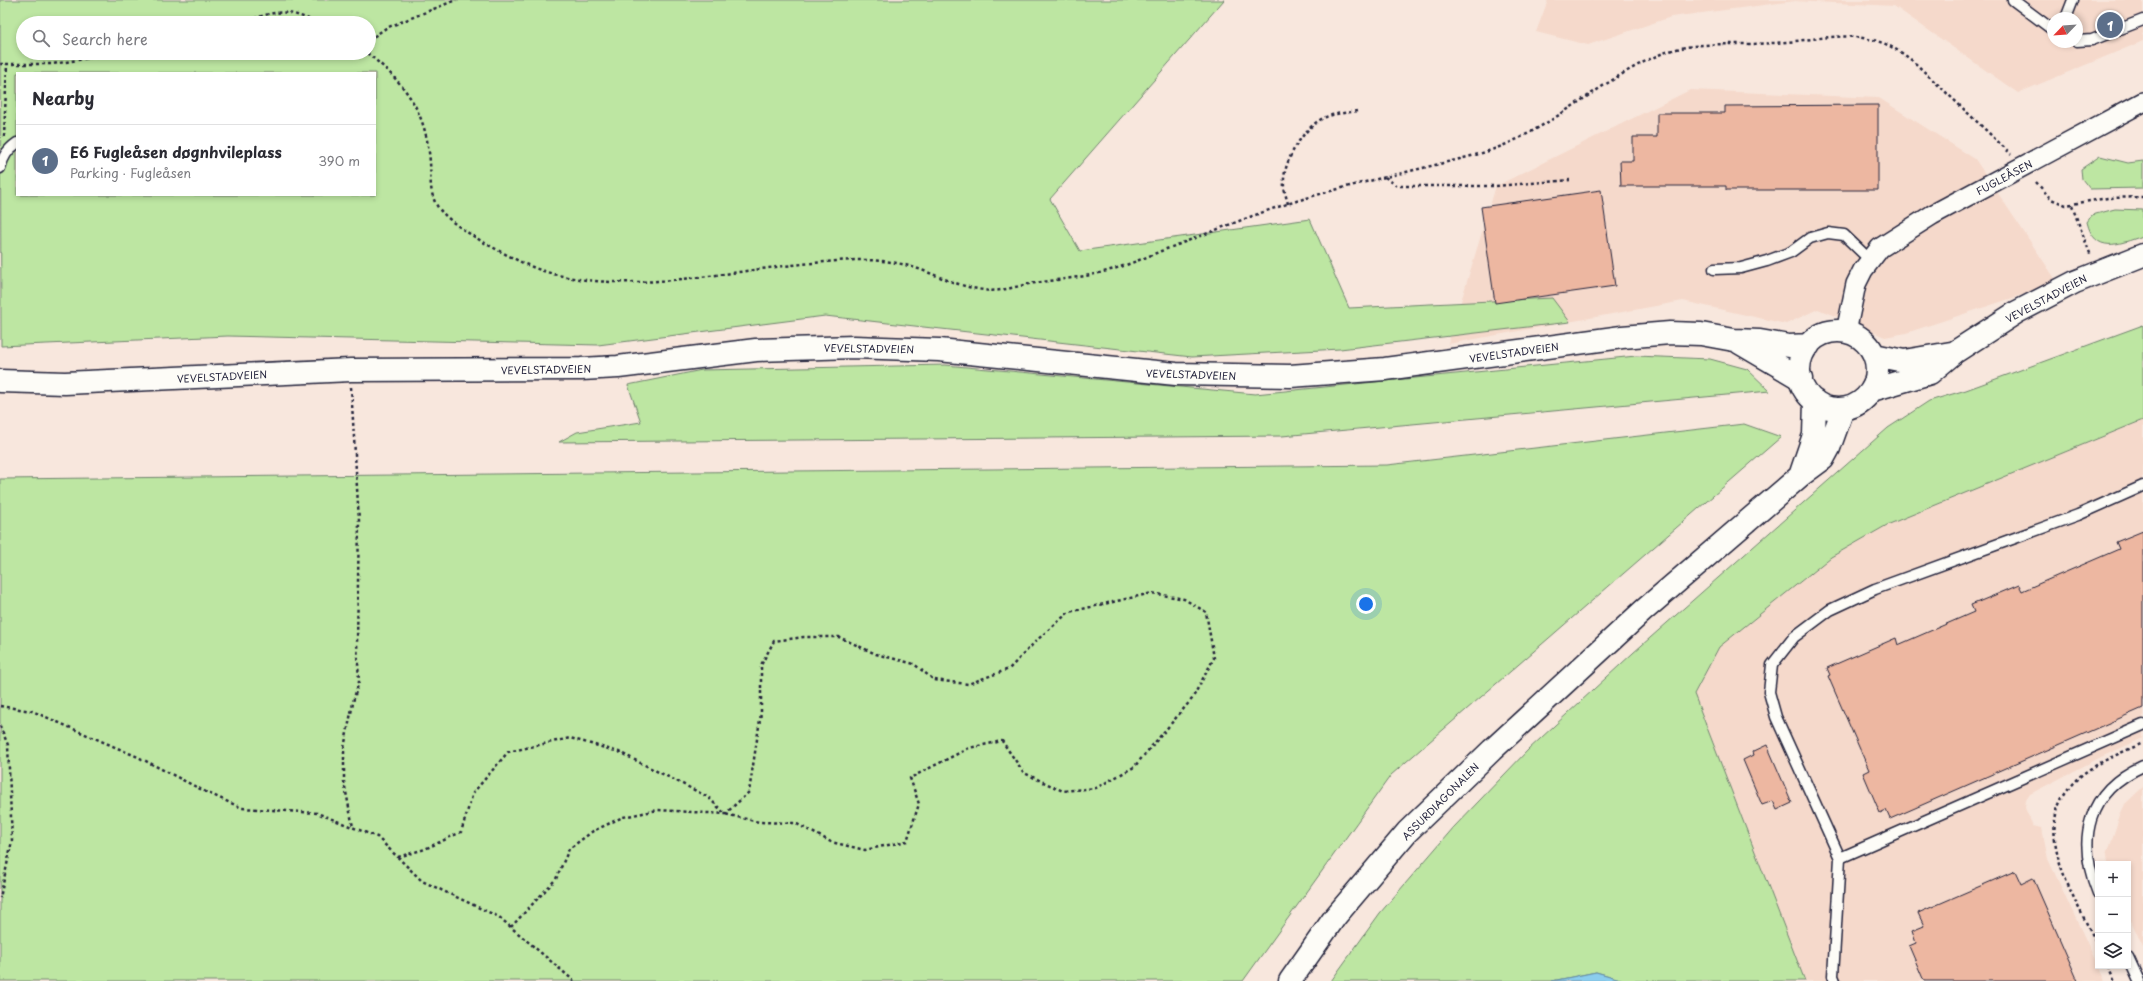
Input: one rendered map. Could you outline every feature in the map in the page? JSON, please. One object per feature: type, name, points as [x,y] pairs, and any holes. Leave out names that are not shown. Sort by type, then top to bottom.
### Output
[{"type":"main road","name":"VEVELSTADVEIEN","points":[[1843,409],[1860,402],[1872,390],[1930,373],[1955,352],[2017,312],[2058,290],[2097,272],[2143,255]]},
{"type":"main road","points":[[1801,380],[1801,361],[1809,345],[1825,334],[1846,332],[1863,340],[1874,355],[1877,372],[1872,390]]},
{"type":"main road","name":"VEVELSTADVEIEN","points":[[0,381],[65,383],[351,370],[581,369],[618,367],[756,350],[854,347],[939,350],[1176,374],[1290,376],[1385,369],[1652,334],[1686,333],[1799,347],[1809,345]]},
{"type":"main road","name":"VEVELSTADVEIEN","points":[[1734,340],[1801,380],[1806,391],[1814,401]]},
{"type":"main road","name":"VEVELSTADVEIEN","points":[[1874,355],[1904,361],[1955,352]]},
{"type":"main road","points":[[1814,401],[1828,408],[1843,409],[1829,448],[1823,459],[1800,476],[1814,435],[1814,401]]},
{"type":"main road","name":"ASSURDIAGONALEN","points":[[1290,981],[1335,917],[1407,832],[1492,750],[1610,641],[1800,476]]},
{"type":"street","name":"FUGLEÅSEN","points":[[1846,332],[1856,284],[1870,260],[1880,248],[1906,230],[2143,102]]},
{"type":"lane","points":[[2013,0],[2047,26]]},
{"type":"lane","points":[[2068,12],[2073,0]]},
{"type":"lane","points":[[2083,41],[2092,40],[2143,20]]},
{"type":"lane","points":[[0,168],[3,157],[8,150],[16,144]]},
{"type":"lane","points":[[1714,269],[1741,268],[1767,262],[1791,252],[1810,238],[1828,233],[1844,235],[1870,260]]},
{"type":"lane","points":[[1835,981],[1832,976],[1840,858],[1776,717],[1769,692],[1772,665],[1794,637],[1830,610],[1875,589],[2078,515],[2143,486]]},
{"type":"lane","points":[[1840,858],[2143,725]]},
{"type":"lane","points":[[2095,883],[2087,858],[2087,834],[2090,820],[2095,808],[2111,786],[2123,777],[2143,766]]},
{"type":"lane","points":[[2131,964],[2139,981]]},
{"type":"path","points":[[376,35],[386,28],[456,0]]},
{"type":"path","points":[[260,16],[267,13],[283,11],[302,16]]},
{"type":"path","points":[[375,60],[394,76],[409,94],[419,112],[428,144],[431,192],[436,204],[443,214],[458,227],[517,260],[545,272],[573,278],[609,282],[663,280],[815,263],[881,261],[906,265],[982,290],[998,290],[1103,272],[1288,204],[1384,177],[1488,151],[1505,145],[1632,69],[1661,54],[1679,48],[1849,37],[1874,40],[1898,50],[1935,79],[2016,159]]},
{"type":"path","points":[[0,64],[53,64],[77,60]]},
{"type":"path","points":[[3,157],[7,64]]},
{"type":"path","points":[[1288,204],[1284,190],[1285,169],[1300,139],[1316,122],[1326,117],[1357,111]]},
{"type":"path","points":[[0,119],[4,120]]},
{"type":"path","points":[[1384,177],[1398,186],[1496,186],[1570,180]]},
{"type":"path","points":[[2036,182],[2058,203],[2072,206],[2108,198],[2143,197]]},
{"type":"path","points":[[2072,206],[2097,272]]},
{"type":"path","points":[[351,370],[351,404],[359,521],[357,643],[359,682],[354,698],[344,748],[344,782],[353,828]]},
{"type":"path","points":[[512,927],[556,879],[569,849],[593,831],[623,817],[658,810],[725,814],[760,822],[795,823],[831,842],[865,850],[907,841],[919,804],[910,778],[969,748],[1002,741],[1024,773],[1062,791],[1096,788],[1134,767],[1192,699],[1214,658],[1206,612],[1184,599],[1152,593],[1069,612],[1037,640],[1009,669],[968,684],[934,680],[914,664],[876,654],[839,637],[804,637],[774,641],[761,665],[761,713],[749,792],[725,814]]},
{"type":"path","points":[[0,706],[32,711],[138,757],[208,793],[242,808],[317,813],[377,837],[422,881],[499,917],[574,981]]},
{"type":"path","points":[[0,726],[8,745],[12,841],[0,898]]},
{"type":"path","points":[[398,857],[425,849],[461,832],[473,793],[508,752],[570,738],[620,752],[708,797],[725,814]]},
{"type":"path","points":[[2109,969],[2115,981]]},
{"type":"shaded area","points":[[1548,0],[2143,0],[2143,41],[2018,93],[1894,6],[1795,1],[1671,17],[1588,45],[1536,32]]},
{"type":"shaded area","points":[[1690,90],[1879,98],[1975,159],[2058,283],[1906,333],[1885,337],[1818,309],[1786,324],[1683,301],[1448,344],[1496,186]]},
{"type":"shaded area","points":[[2143,420],[2143,738],[2101,757],[2030,794],[2026,800],[2025,808],[2033,826],[2042,828],[2048,859],[2095,960],[2095,969],[2099,969],[2105,981],[1805,981],[1694,694],[1719,647],[1831,557],[1887,525]]},
{"type":"shaded area","points":[[2143,787],[2143,947],[2131,921],[2131,861],[2108,861],[2107,854],[2125,804]]},
{"type":"green space","points":[[0,0],[1224,0],[1050,199],[1080,251],[1310,219],[1349,308],[1552,298],[1570,322],[1340,349],[1192,357],[825,316],[598,345],[228,336],[1,346]]},
{"type":"green space","points":[[2100,156],[2128,163],[2143,161],[2143,188],[2090,189],[2082,179],[2081,169]]},
{"type":"green space","points":[[2115,209],[2143,210],[2143,236],[2117,244],[2102,243],[2096,239],[2087,222],[2092,215]]},
{"type":"green space","points":[[2143,325],[2143,420],[1887,525],[1831,557],[1719,647],[1694,694],[1805,981],[1627,981],[1596,972],[1552,981],[1331,981],[1380,913],[1454,827],[1528,750],[1633,653],[1888,428],[1929,401],[1966,390]]},
{"type":"green space","points":[[1636,356],[1710,359],[1747,369],[1770,391],[1282,436],[559,442],[577,432],[641,422],[628,385],[702,370],[945,365],[1255,394]]},
{"type":"green space","points":[[1744,424],[1781,437],[1391,775],[1243,981],[0,981],[0,479],[1387,465]]},
{"type":"water","points":[[1596,972],[1627,981],[1552,981]]},
{"type":"building","points":[[1878,105],[1878,190],[1726,190],[1726,186],[1621,186],[1620,161],[1633,161],[1633,137],[1657,137],[1657,113],[1725,113],[1725,106]]},
{"type":"building","points":[[1601,190],[1615,286],[1495,303],[1481,207]]},
{"type":"building","points":[[2143,531],[2143,708],[1890,819],[1886,810],[1880,813],[1863,773],[1869,770],[1828,676],[1830,675],[1827,668],[1896,638],[1898,645],[1974,612],[1971,605],[2019,585],[2022,591],[2119,549],[2116,542]]},
{"type":"building","points":[[1767,745],[1792,803],[1777,810],[1773,801],[1762,805],[1743,760],[1753,755],[1752,752]]},
{"type":"building","points":[[2015,871],[2021,884],[2033,878],[2078,981],[1924,981],[1909,946],[1916,943],[1912,931],[1924,926],[1918,913]]},
{"type":"place","name":"E6 Fugleåsen døgnhvileplass","points":[[2110,25]]}]
